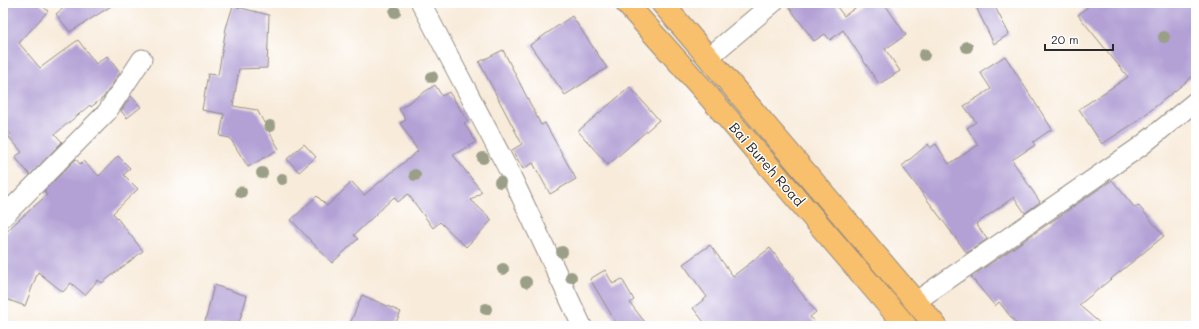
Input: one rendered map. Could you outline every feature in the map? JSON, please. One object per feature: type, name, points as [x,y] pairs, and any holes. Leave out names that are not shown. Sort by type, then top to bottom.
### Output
[{"type":"highway","name":"Bai Bureh Road","points":[[626,3],[700,86],[906,326]]},
{"type":"highway","name":"Bai Bureh Road","points":[[662,3],[936,326]]},
{"type":"street","points":[[421,3],[508,169],[582,326]]},
{"type":"street","points":[[709,57],[773,3]]},
{"type":"street","points":[[3,217],[107,112],[142,58]]},
{"type":"street","points":[[915,302],[1141,146],[1196,101]]},
{"type":"building","points":[[3,3],[39,3],[48,11],[19,43],[40,68],[78,40],[96,64],[107,56],[120,73],[103,98],[91,107],[90,105],[55,134],[62,142],[30,175],[15,157],[22,152],[8,136],[11,134],[3,124]]},
{"type":"building","points":[[70,3],[116,3],[70,32],[56,14]]},
{"type":"building","points":[[786,3],[834,3],[844,16],[862,3],[884,3],[906,35],[885,49],[900,71],[879,84],[843,30],[830,40],[825,34],[814,41]]},
{"type":"building","points":[[974,3],[993,3],[1009,34],[994,44]]},
{"type":"building","points":[[1092,3],[1196,3],[1196,74],[1136,122],[1102,144],[1079,109],[1128,77],[1078,15]]},
{"type":"building","points":[[233,6],[269,15],[267,68],[239,69],[233,106],[257,110],[279,149],[248,167],[230,138],[220,136],[224,114],[202,110],[208,74],[218,75],[226,28]]},
{"type":"building","points":[[572,16],[607,68],[565,95],[530,45]]},
{"type":"building","points":[[503,50],[541,125],[545,123],[576,179],[550,194],[533,163],[523,169],[512,150],[522,144],[479,62]]},
{"type":"building","points":[[1005,56],[1052,129],[1033,142],[1035,145],[1012,160],[1040,202],[1025,213],[1014,197],[976,224],[987,239],[967,253],[902,166],[928,144],[930,148],[936,144],[949,164],[978,145],[967,128],[976,122],[964,106],[991,89],[980,72]]},
{"type":"building","points":[[435,85],[442,96],[449,92],[468,121],[464,123],[476,142],[453,155],[482,192],[471,200],[492,220],[466,247],[440,222],[433,228],[408,194],[398,202],[394,197],[354,235],[358,239],[332,263],[291,220],[317,196],[327,206],[352,182],[364,195],[418,151],[400,123],[406,120],[399,109]]},
{"type":"building","points":[[630,87],[659,120],[608,165],[578,131]]},
{"type":"building","points":[[131,96],[141,107],[127,118],[121,111]]},
{"type":"building","points":[[304,144],[316,157],[299,172],[287,159]]},
{"type":"building","points":[[118,156],[130,168],[124,175],[138,189],[113,213],[143,251],[102,283],[98,280],[85,295],[71,283],[63,292],[38,272],[25,306],[3,298],[3,236],[47,195],[44,191],[76,159],[80,164],[83,161],[99,176]]},
{"type":"building","points":[[1112,180],[1135,208],[1138,205],[1164,236],[1079,305],[1103,326],[1018,326],[999,302],[995,306],[971,277]]},
{"type":"building","points":[[710,245],[733,276],[770,248],[794,279],[792,281],[816,312],[810,317],[817,326],[707,326],[693,308],[707,297],[683,264]]},
{"type":"building","points":[[605,270],[613,284],[622,279],[634,300],[630,303],[648,326],[618,326],[590,279]]},
{"type":"building","points":[[214,285],[247,296],[238,326],[204,326]]},
{"type":"building","points":[[362,295],[401,312],[394,326],[349,326]]}]
